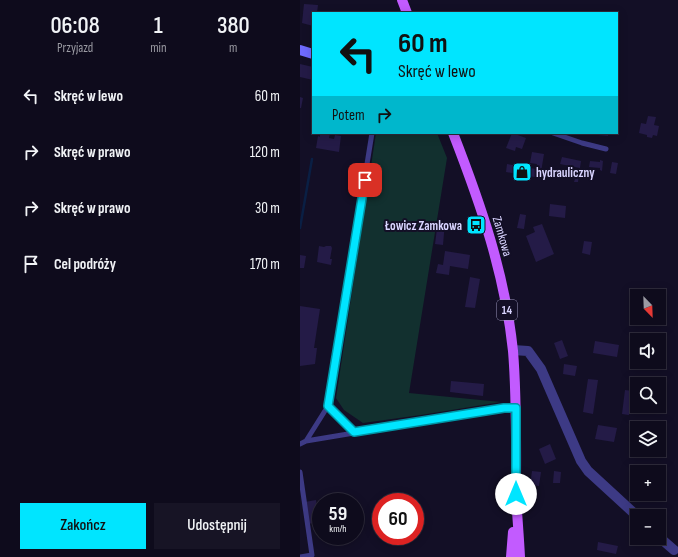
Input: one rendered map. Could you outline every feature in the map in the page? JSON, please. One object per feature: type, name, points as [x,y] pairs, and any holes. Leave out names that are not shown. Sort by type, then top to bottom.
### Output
[{"type":"main road","points":[[402,0],[407,12]]},
{"type":"main road","name":"Zamkowa","points":[[454,134],[481,206],[493,246],[506,305],[513,350],[516,408],[516,540],[511,557]]},
{"type":"main road","name":"Zamkowa","points":[[506,557],[516,540]]},
{"type":"main road","name":"Zamkowa","points":[[516,540],[521,557]]},
{"type":"street","points":[[300,50],[312,54]]},
{"type":"street","points":[[513,350],[528,351],[541,369],[581,461],[588,471],[630,510]]},
{"type":"street","points":[[666,543],[674,550]]},
{"type":"lane","points":[[306,441],[328,406],[372,134]]},
{"type":"lane","points":[[556,134],[606,149]]},
{"type":"lane","points":[[328,406],[354,432]]},
{"type":"lane","points":[[300,444],[306,441],[354,432],[504,408],[516,408]]},
{"type":"lane","points":[[300,472],[302,499],[312,555],[300,557]]},
{"type":"green space","points":[[376,134],[437,134],[447,158],[409,393],[501,402],[363,423],[344,410],[336,398]]},
{"type":"building","points":[[304,4],[318,5],[317,12],[312,12],[312,26],[302,23]]},
{"type":"building","points":[[300,64],[312,67],[312,80],[300,77]]},
{"type":"building","points":[[300,97],[303,98],[301,108],[300,108]]},
{"type":"building","points":[[648,116],[656,117],[654,125],[659,126],[657,136],[653,135],[652,138],[639,133],[641,123],[646,124]]},
{"type":"building","points":[[320,134],[330,134],[329,138],[334,139],[335,135],[341,136],[339,152],[316,148],[318,136],[320,137]]},
{"type":"building","points":[[512,134],[526,138],[522,149],[516,147],[515,151],[506,148]]},
{"type":"building","points":[[608,134],[608,136],[598,135]]},
{"type":"building","points":[[532,152],[544,154],[540,178],[506,172],[507,164],[536,169],[537,164],[530,163]]},
{"type":"building","points":[[562,157],[581,161],[580,168],[560,164]]},
{"type":"building","points":[[600,160],[603,161],[602,171],[600,168],[589,167],[590,161],[600,162]]},
{"type":"building","points":[[612,162],[618,163],[616,174],[610,173]]},
{"type":"building","points":[[567,173],[579,175],[578,182],[574,182],[575,179],[567,178]]},
{"type":"building","points":[[550,204],[566,206],[565,218],[549,216]]},
{"type":"building","points":[[520,214],[526,215],[524,229],[517,228]]},
{"type":"building","points":[[438,221],[445,222],[443,245],[435,244]]},
{"type":"building","points":[[542,224],[554,254],[536,262],[526,236],[535,232],[533,227]]},
{"type":"building","points":[[584,241],[592,242],[590,255],[582,253]]},
{"type":"building","points":[[319,246],[331,246],[331,265],[317,262]]},
{"type":"building","points":[[445,251],[470,255],[468,269],[450,266],[449,275],[436,273],[438,264],[443,265]]},
{"type":"building","points":[[300,255],[306,256],[304,268],[300,268]]},
{"type":"building","points":[[470,277],[480,279],[475,308],[465,307]]},
{"type":"building","points":[[300,306],[320,309],[314,348],[317,348],[315,364],[300,366]]},
{"type":"building","points":[[562,340],[568,356],[560,359],[554,343]]},
{"type":"building","points":[[595,341],[619,345],[617,357],[593,353]]},
{"type":"building","points":[[564,364],[577,366],[575,376],[563,374]]},
{"type":"building","points":[[588,379],[598,380],[593,414],[583,412]]},
{"type":"building","points":[[451,381],[484,384],[483,396],[450,392]]},
{"type":"building","points":[[625,390],[630,391],[629,415],[622,414]]},
{"type":"building","points":[[598,425],[617,428],[614,442],[595,439]]},
{"type":"building","points":[[550,444],[556,459],[545,464],[539,449]]},
{"type":"building","points":[[532,471],[541,472],[539,486],[530,485]]},
{"type":"building","points":[[554,471],[561,472],[560,483],[553,483]]},
{"type":"building","points":[[312,501],[312,523],[308,524],[305,502]]},
{"type":"building","points":[[598,542],[618,546],[616,554],[597,550]]},
{"type":"waterway","points":[[300,228],[312,159]]},
{"type":"place","name":"hydrauliczny","points":[[522,172]]},
{"type":"place","name":"Łowicz Zamkowa","points":[[476,225]]},
{"type":"route","points":[[365,180],[328,406],[354,432],[504,408],[516,408],[516,494]]}]
